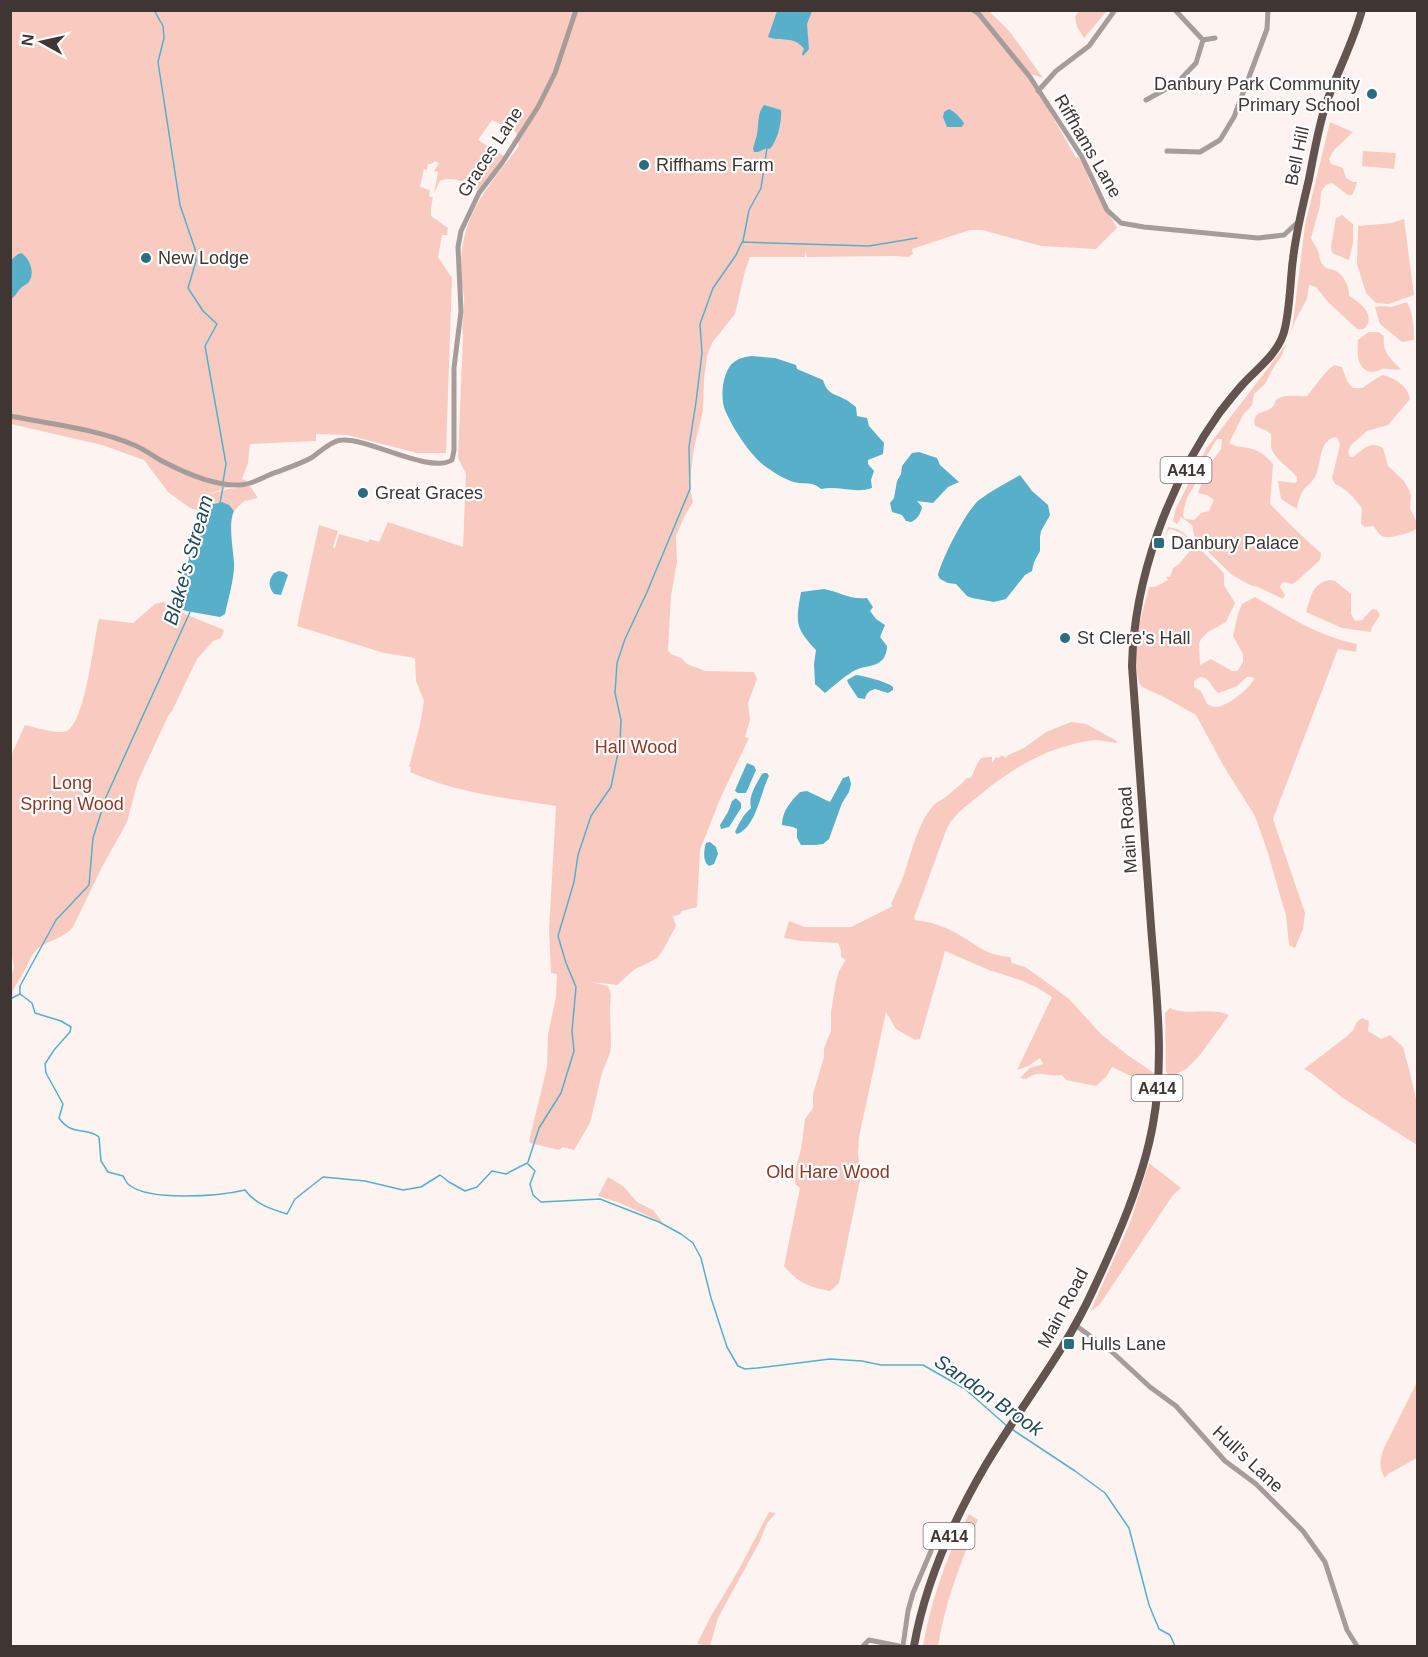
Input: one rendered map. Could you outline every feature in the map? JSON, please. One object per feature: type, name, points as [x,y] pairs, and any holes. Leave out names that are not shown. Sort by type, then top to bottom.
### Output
[{"type":"main road","name":"Bell Hill","points":[[1295,244],[1319,130],[1362,10]]},
{"type":"main road","name":"Main Road","points":[[914,1647],[917,1628],[936,1567],[960,1512],[985,1466],[1076,1325],[1093,1292],[1141,1172],[1153,1124],[1160,1037],[1132,666],[1133,639],[1141,592],[1154,543],[1173,495],[1219,414],[1240,387],[1272,353],[1283,334],[1295,244]]},
{"type":"street","name":"Graces Lane","points":[[10,416],[95,433],[122,441],[185,472],[236,485],[250,483],[294,467],[340,440],[435,463],[447,463],[452,460],[454,368],[461,311],[458,247],[461,231],[479,193],[502,163],[538,107],[555,73],[576,10]]},
{"type":"street","name":"Riffhams Lane","points":[[973,10],[978,13],[1030,77],[1082,157],[1107,210],[1121,223],[1258,238],[1284,235]]},
{"type":"street","points":[[1038,91],[1056,71],[1089,46],[1115,10]]},
{"type":"street","points":[[1175,10],[1203,40]]},
{"type":"street","points":[[1167,151],[1200,152],[1220,140],[1234,117],[1267,29],[1268,10]]},
{"type":"street","points":[[1203,40],[1215,38]]},
{"type":"street","points":[[1146,100],[1177,83],[1196,63],[1203,40]]},
{"type":"street","points":[[1030,77],[1046,84]]},
{"type":"street","points":[[1295,244],[1284,235],[1300,220]]},
{"type":"street","name":"Hull's Lane","points":[[1076,1325],[1111,1351],[1150,1387],[1176,1406],[1224,1461],[1256,1484],[1303,1531],[1324,1562],[1347,1630],[1357,1647]]},
{"type":"street","points":[[863,1647],[869,1640],[901,1647],[913,1593],[931,1551]]},
{"type":"green space","name":"Hall Wood","points":[[11,11],[989,11],[1010,32],[1043,78],[1031,74],[1036,87],[1076,158],[1078,157],[1084,165],[1090,182],[1117,228],[1096,249],[1041,246],[982,230],[970,230],[912,249],[913,254],[908,257],[807,257],[805,251],[805,257],[750,257],[735,314],[712,343],[707,356],[703,411],[694,448],[690,479],[693,502],[676,536],[677,562],[671,596],[668,650],[687,664],[705,671],[754,672],[757,679],[748,703],[750,720],[745,737],[749,738],[720,799],[700,850],[697,907],[673,916],[676,926],[657,958],[635,969],[617,985],[561,975],[608,986],[611,994],[610,1053],[602,1073],[590,1123],[574,1150],[563,1147],[559,1150],[529,1141],[547,1067],[548,1034],[556,997],[557,974],[551,973],[549,930],[556,806],[463,790],[410,772],[411,767],[409,767],[424,701],[416,681],[415,658],[384,653],[297,626],[319,525],[338,531],[333,547],[335,548],[339,534],[368,542],[370,539],[379,542],[388,522],[463,547],[466,474],[458,458],[464,303],[460,275],[463,243],[467,227],[480,199],[519,146],[516,132],[492,120],[478,140],[504,156],[479,190],[460,181],[445,179],[440,181],[434,193],[438,172],[434,171],[439,163],[435,161],[428,164],[427,170],[424,169],[420,187],[430,190],[429,197],[433,197],[431,216],[448,228],[447,234],[449,235],[442,235],[438,257],[452,278],[446,453],[417,453],[347,435],[316,434],[316,441],[250,444],[248,463],[242,479],[247,481],[206,495],[250,486],[258,498],[244,501],[234,511],[218,503],[201,511],[190,508],[168,492],[144,460],[102,445],[11,424]]},
{"type":"green space","points":[[1079,11],[1107,11],[1084,38],[1077,27],[1075,17]]},
{"type":"green space","points":[[1330,122],[1353,132],[1334,150],[1329,159],[1331,164],[1343,168],[1346,178],[1357,182],[1352,195],[1348,195],[1332,183],[1326,185],[1321,192],[1320,206],[1311,238],[1323,265],[1342,275],[1349,296],[1360,304],[1369,319],[1364,329],[1357,329],[1328,302],[1316,287],[1309,285],[1307,299],[1288,339],[1293,323],[1305,225]]},
{"type":"green space","points":[[1363,151],[1396,153],[1394,169],[1362,166]]},
{"type":"green space","points":[[1342,215],[1353,224],[1353,243],[1349,260],[1332,253],[1336,218]]},
{"type":"green space","points":[[1404,219],[1414,295],[1389,304],[1376,303],[1366,293],[1357,264],[1358,226],[1392,223]]},
{"type":"green space","points":[[1407,302],[1413,320],[1414,340],[1402,342],[1380,324],[1375,307],[1391,307]]},
{"type":"green space","points":[[1369,332],[1378,332],[1384,336],[1386,351],[1401,369],[1382,369],[1372,372],[1363,368],[1359,360],[1358,340]]},
{"type":"green space","points":[[1286,344],[1265,384],[1254,394],[1252,405],[1243,415],[1229,443],[1255,450],[1273,464],[1270,504],[1321,553],[1320,560],[1297,581],[1292,584],[1284,582],[1281,584],[1280,587],[1285,595],[1283,599],[1232,575],[1195,539],[1192,525],[1181,517],[1177,524],[1173,521],[1176,508],[1206,449]],"holes":[[[1217,439],[1222,439],[1221,449],[1207,468],[1198,493],[1214,500],[1209,511],[1201,513],[1194,520],[1185,519],[1184,509],[1195,484],[1198,470]]]},
{"type":"green space","points":[[1334,365],[1342,367],[1347,381],[1353,388],[1362,388],[1382,375],[1400,383],[1408,394],[1410,399],[1388,425],[1367,431],[1351,445],[1348,452],[1350,457],[1353,457],[1370,445],[1383,448],[1388,466],[1404,481],[1409,490],[1410,508],[1417,523],[1413,531],[1385,537],[1373,526],[1365,527],[1361,524],[1362,508],[1347,491],[1335,484],[1332,478],[1340,445],[1336,437],[1330,439],[1323,448],[1315,477],[1302,493],[1297,509],[1281,499],[1278,481],[1295,483],[1297,477],[1272,450],[1271,434],[1255,426],[1256,416],[1270,409],[1279,398],[1307,396]]},
{"type":"green space","points":[[1168,527],[1184,533],[1224,574],[1224,585],[1235,603],[1226,622],[1208,632],[1201,639],[1199,644],[1200,665],[1211,659],[1232,671],[1239,669],[1243,662],[1243,654],[1233,636],[1242,604],[1255,597],[1317,631],[1357,644],[1356,652],[1338,649],[1273,819],[1305,913],[1303,929],[1295,948],[1289,945],[1286,915],[1255,816],[1223,765],[1196,715],[1142,687],[1139,683],[1136,644],[1149,587],[1155,587],[1168,580],[1166,577],[1170,577],[1173,568],[1195,545],[1183,534],[1171,529],[1168,530],[1164,540]],"holes":[[[1200,677],[1204,678],[1219,693],[1237,686],[1247,677],[1254,679],[1238,696],[1217,707],[1207,704],[1201,691],[1194,687],[1194,681]]]},
{"type":"green space","points":[[1330,580],[1335,581],[1351,594],[1351,614],[1355,621],[1362,620],[1372,609],[1377,610],[1380,615],[1371,632],[1342,628],[1306,612],[1316,587]]},
{"type":"green space","name":"Long Spring Wood","points":[[164,602],[185,614],[224,630],[221,638],[213,641],[197,659],[138,781],[127,822],[73,927],[37,950],[11,996],[11,977],[14,968],[10,946],[10,758],[25,725],[63,732],[74,724],[84,697],[99,619],[133,623],[155,604]]},
{"type":"green space","name":"Old Hare Wood","points":[[1071,722],[1086,724],[1117,741],[1116,743],[1088,741],[1042,755],[1001,778],[964,808],[947,828],[914,918],[950,930],[989,952],[1010,957],[1012,963],[1025,967],[1041,978],[1069,999],[1102,1035],[1154,1073],[1153,1084],[1112,1067],[1106,1077],[1096,1086],[1066,1080],[1062,1075],[1036,1074],[1026,1079],[1020,1078],[1030,1068],[1043,1064],[1040,1058],[1017,1070],[1052,997],[1020,980],[989,970],[945,951],[920,1039],[915,1040],[896,1029],[886,1012],[859,1137],[858,1155],[861,1175],[839,1283],[830,1291],[804,1283],[784,1266],[800,1188],[795,1184],[795,1171],[805,1119],[813,1108],[813,1094],[824,1057],[824,1048],[831,1031],[831,1012],[836,981],[846,960],[841,957],[838,943],[784,938],[789,921],[805,927],[851,927],[893,906],[891,905],[904,875],[919,829],[934,805],[967,778],[970,778],[982,758],[992,757],[992,763],[996,757],[999,758],[1002,755],[1006,758],[1046,732]]},
{"type":"green space","points":[[1170,1008],[1185,1012],[1215,1011],[1229,1015],[1200,1055],[1186,1069],[1169,1078],[1166,1071],[1165,1013]]},
{"type":"green space","points":[[1362,1018],[1369,1021],[1368,1031],[1381,1039],[1390,1035],[1403,1047],[1417,1103],[1417,1145],[1343,1098],[1304,1069],[1346,1037]]},
{"type":"green space","points":[[1149,1163],[1181,1188],[1173,1195],[1100,1304],[1090,1312],[1130,1223]]},
{"type":"green space","points":[[608,1177],[623,1186],[637,1202],[653,1210],[663,1223],[620,1203],[598,1196]]},
{"type":"green space","points":[[1417,1382],[1417,1458],[1388,1474],[1385,1478],[1381,1467],[1384,1448]]},
{"type":"green space","points":[[769,1512],[776,1513],[767,1523],[760,1541],[718,1618],[710,1646],[697,1644],[711,1616]]},
{"type":"green space","points":[[969,1514],[978,1520],[949,1598],[938,1646],[923,1646],[930,1612],[941,1578]]},
{"type":"water","points":[[777,11],[812,11],[807,24],[809,49],[803,56],[804,49],[796,42],[768,37]]},
{"type":"water","points":[[764,105],[781,110],[780,125],[770,149],[754,152],[759,115]]},
{"type":"water","points":[[949,109],[964,123],[962,127],[947,127],[943,117],[944,112]]},
{"type":"water","points":[[21,253],[29,262],[32,275],[28,283],[11,299],[11,260]]},
{"type":"water","points":[[744,357],[775,358],[796,365],[797,369],[823,380],[830,392],[856,407],[857,416],[867,418],[869,426],[884,443],[883,454],[868,460],[868,464],[874,471],[871,480],[872,488],[866,490],[821,489],[813,484],[795,482],[773,472],[754,456],[733,425],[725,410],[723,399],[723,385],[730,366]]},
{"type":"water","points":[[919,452],[937,458],[940,465],[959,482],[948,487],[933,503],[917,501],[922,507],[920,514],[911,522],[906,521],[902,515],[892,512],[890,503],[894,498],[902,466],[912,453]]},
{"type":"water","points":[[1020,475],[1032,491],[1048,505],[1050,515],[1041,531],[1040,551],[1032,571],[1025,575],[1006,599],[994,602],[967,596],[956,584],[940,579],[938,575],[944,558],[961,524],[979,500]]},
{"type":"water","points":[[222,502],[234,511],[231,529],[234,568],[225,614],[220,617],[186,611],[175,606],[172,599],[183,576],[209,505]]},
{"type":"water","points":[[279,571],[288,575],[281,595],[274,594],[270,584],[274,573]]},
{"type":"water","points":[[824,589],[850,597],[867,598],[873,607],[870,611],[885,625],[880,637],[887,646],[883,659],[874,665],[857,669],[825,693],[815,684],[816,650],[798,623],[801,592]]},
{"type":"water","points":[[856,675],[886,683],[893,687],[893,690],[888,693],[875,689],[868,692],[865,699],[858,698],[847,680]]},
{"type":"water","points":[[747,763],[754,766],[756,770],[746,793],[738,793],[735,791]]},
{"type":"water","points":[[764,773],[769,776],[757,809],[749,825],[737,834],[735,832],[738,825],[751,808],[753,791]]},
{"type":"water","points":[[849,776],[851,784],[849,792],[842,803],[829,839],[823,844],[801,845],[797,838],[797,829],[782,825],[785,811],[790,803],[800,792],[807,791],[830,802],[843,778]]},
{"type":"water","points":[[736,798],[741,803],[741,808],[729,827],[721,829],[720,825],[732,801]]},
{"type":"water","points":[[710,842],[716,847],[718,854],[714,864],[709,866],[705,861],[704,852],[706,843]]},
{"type":"waterway","name":"Blake's Stream","points":[[154,10],[163,26],[164,38],[158,62],[180,205],[195,249],[196,261],[188,288],[203,311],[217,324],[205,346],[226,464],[223,482]]},
{"type":"waterway","points":[[743,241],[749,210],[761,188],[767,148]]},
{"type":"waterway","points":[[528,1162],[539,1128],[561,1093],[574,1051],[572,1031],[576,987],[558,936],[574,882],[578,855],[591,816],[611,787],[620,743],[621,720],[615,693],[617,663],[625,639],[690,489],[689,447],[702,353],[700,324],[713,288],[736,255],[742,242],[869,246],[917,238]]},
{"type":"waterway","name":"Blake's Stream","points":[[220,503],[223,487]]},
{"type":"waterway","name":"Blake's Stream","points":[[20,994],[20,986],[56,920],[89,885],[93,838],[106,797],[190,612]]},
{"type":"waterway","name":"Sandon Brook","points":[[10,999],[20,994],[32,1003],[35,1013],[61,1021],[71,1027],[70,1032],[45,1064],[46,1073],[63,1104],[59,1118],[69,1127],[99,1137],[101,1161],[108,1172],[123,1176],[128,1184],[138,1190],[185,1196],[245,1190],[258,1202],[287,1214],[295,1199],[323,1177],[365,1181],[403,1190],[421,1187],[440,1175],[465,1191],[477,1187],[492,1171],[506,1174],[527,1163],[535,1171],[530,1184],[533,1195],[541,1202],[600,1199],[659,1222],[693,1243],[701,1258],[727,1347],[738,1366],[745,1369],[830,1359],[881,1365],[923,1365],[965,1389],[1007,1426]]},
{"type":"waterway","name":"Sandon Brook","points":[[1013,1430],[1105,1493],[1129,1528],[1149,1605],[1159,1629],[1170,1635],[1175,1646]]},
{"type":"place","name":"Danbury Park Community Primary School","points":[[1372,94]]},
{"type":"place","name":"Riffhams Farm","points":[[644,165]]},
{"type":"place","name":"New Lodge","points":[[146,258]]},
{"type":"place","name":"Great Graces","points":[[363,493]]},
{"type":"place","name":"Danbury Palace","points":[[1159,543]]},
{"type":"place","name":"St Clere's Hall","points":[[1065,638]]},
{"type":"place","name":"Hulls Lane","points":[[1069,1344]]}]
